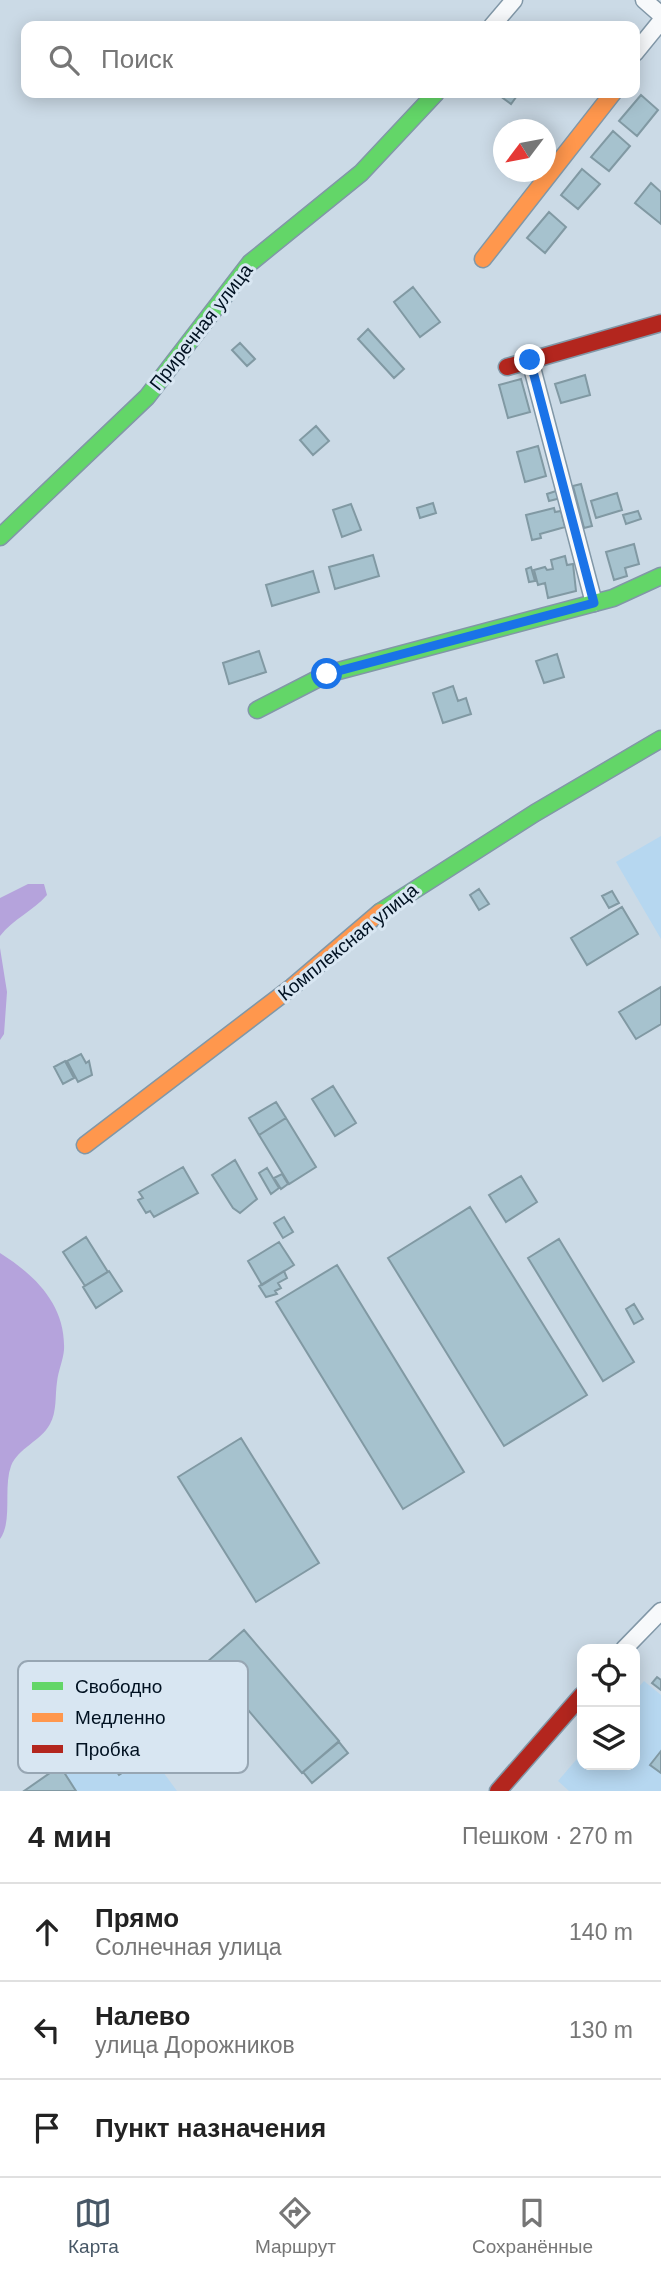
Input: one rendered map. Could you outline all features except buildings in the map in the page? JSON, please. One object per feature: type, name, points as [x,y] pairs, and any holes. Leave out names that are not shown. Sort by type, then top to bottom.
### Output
[{"type":"street","points":[[496,21],[514,0]]},
{"type":"street","points":[[643,0],[661,15]]},
{"type":"street","points":[[640,47],[661,21]]},
{"type":"street","name":"Приречная улица","points":[[0,537],[147,397],[250,263],[361,173],[431,98]]},
{"type":"street","points":[[483,259],[608,98]]},
{"type":"street","points":[[507,367],[661,323]]},
{"type":"street","points":[[530,360],[594,603]]},
{"type":"street","points":[[257,710],[327,674],[594,603],[643,587],[661,576]]},
{"type":"street","name":"Комплексная улица","points":[[85,1145],[292,987],[386,907],[535,813],[661,739]]},
{"type":"street","points":[[629,1644],[661,1611]]},
{"type":"street","points":[[498,1791],[577,1701]]},
{"type":"shaded area","points":[[661,836],[661,939],[616,862]]},
{"type":"shaded area","points":[[28,884],[44,884],[47,895],[0,936],[0,898]]},
{"type":"shaded area","points":[[0,948],[7,992],[4,1034],[0,1040]]},
{"type":"shaded area","points":[[0,1253],[36,1281],[54,1305],[60,1319],[64,1350],[52,1419],[46,1430],[19,1454],[11,1466],[6,1523],[0,1539]]},
{"type":"shaded area","points":[[644,1681],[661,1695],[661,1791],[569,1791],[558,1781],[577,1759],[577,1770],[640,1770],[640,1685]]},
{"type":"shaded area","points":[[50,1773],[164,1773],[177,1791],[24,1791]]},
{"type":"traffic: fast","points":[[0,537],[147,397],[250,263],[361,173],[431,98]]},
{"type":"traffic: fast","points":[[257,710],[327,674],[613,598],[661,576]]},
{"type":"traffic: fast","points":[[380,912],[535,813],[661,739]]},
{"type":"traffic: slow","points":[[483,259],[609,98]]},
{"type":"traffic: slow","points":[[85,1145],[292,987],[380,912]]},
{"type":"traffic: jam","points":[[507,367],[661,323]]},
{"type":"traffic: jam","points":[[498,1791],[577,1701]]},
{"type":"route","points":[[327,674],[594,603],[530,360]]}]
